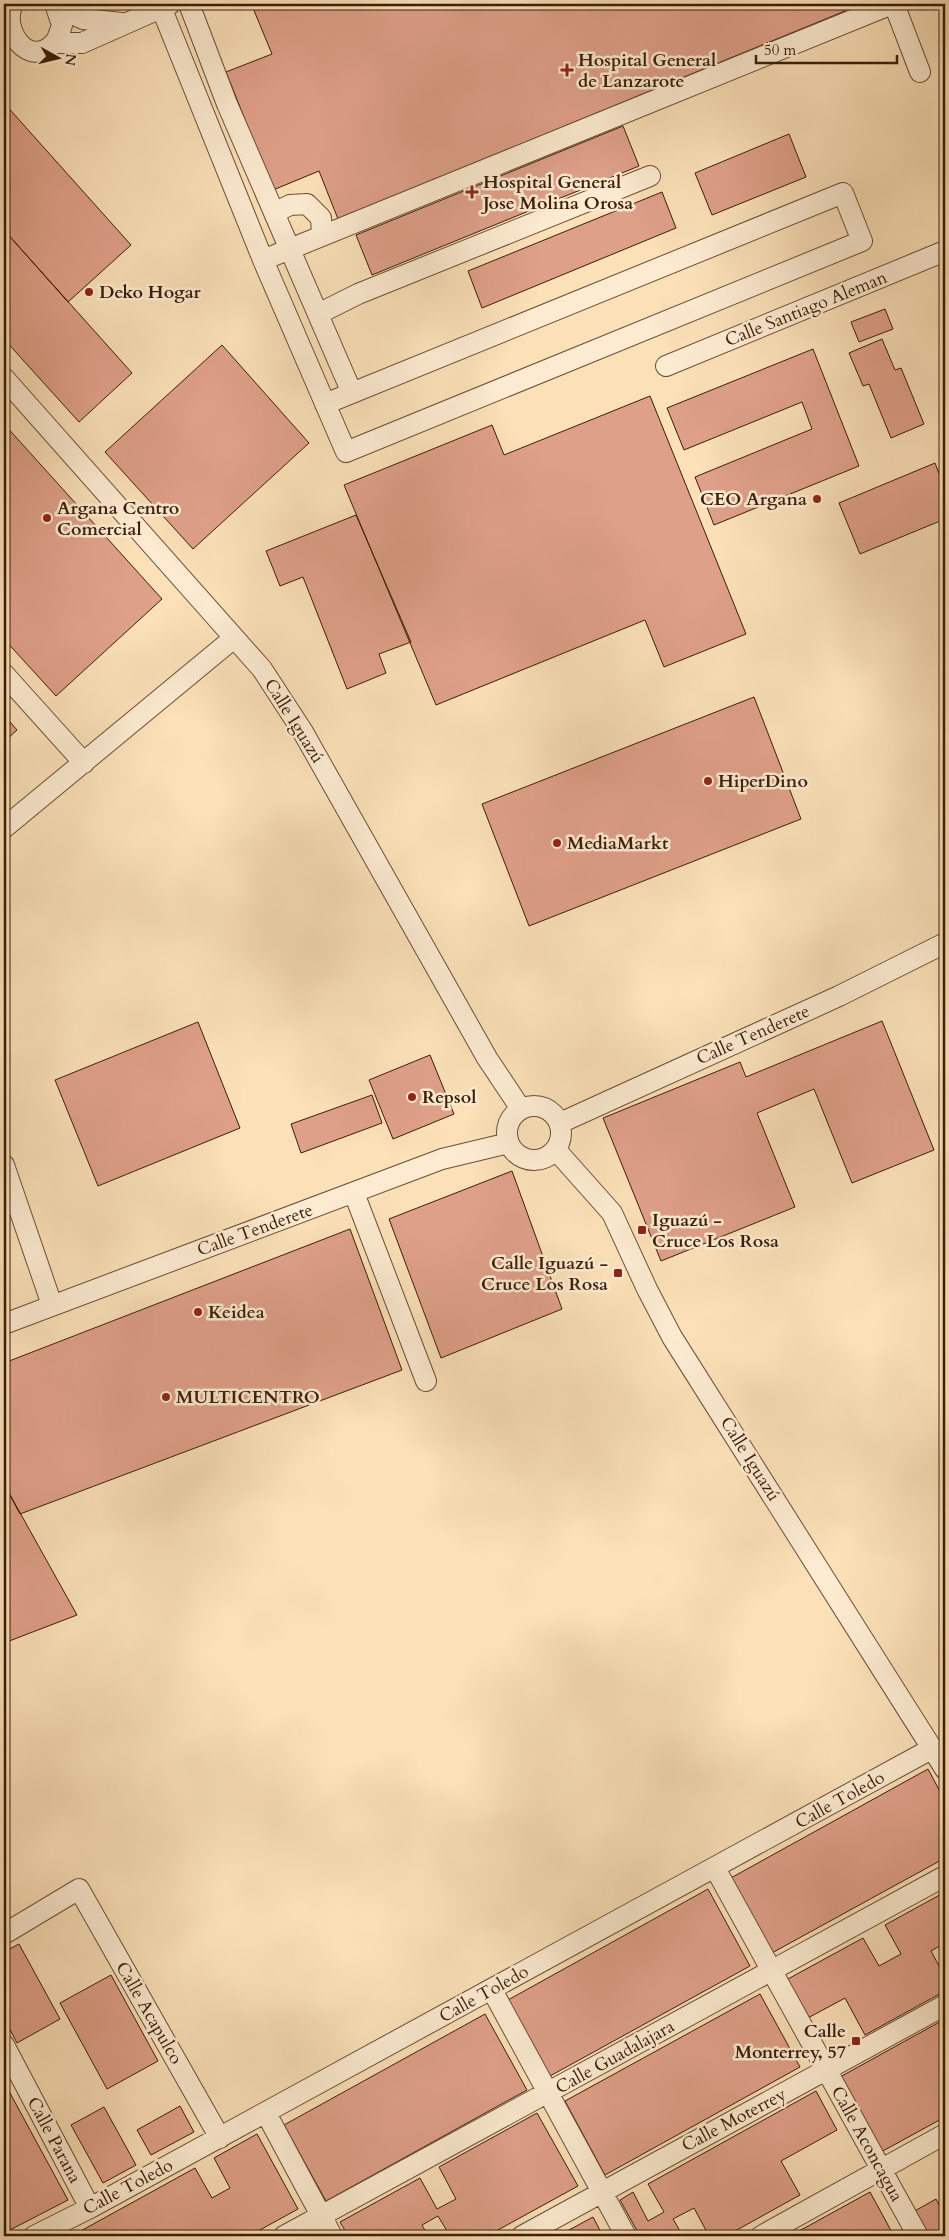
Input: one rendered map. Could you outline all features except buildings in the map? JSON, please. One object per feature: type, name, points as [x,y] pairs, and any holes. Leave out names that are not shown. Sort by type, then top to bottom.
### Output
[{"type":"street","points":[[189,4],[227,104],[352,393]]},
{"type":"street","points":[[263,260],[893,4],[920,72]]},
{"type":"street","points":[[56,5],[122,23]]},
{"type":"street","points":[[54,43],[62,25],[56,5]]},
{"type":"street","points":[[8,7],[5,28],[9,45],[27,52],[42,50],[54,43],[82,43],[122,23],[165,5],[263,260],[325,404],[346,452],[862,240],[843,193],[325,404]]},
{"type":"street","points":[[318,314],[358,294],[650,176]]},
{"type":"street","points":[[274,213],[290,205],[307,204],[321,218],[322,235]]},
{"type":"street","name":"Calle Santiago Aleman","points":[[666,366],[945,251]]},
{"type":"street","name":"Calle Iguazú","points":[[4,378],[262,669],[303,732],[487,1058],[521,1109]]},
{"type":"street","points":[[4,828],[234,638]]},
{"type":"street","points":[[4,674],[84,763]]},
{"type":"street","name":"Calle Tenderete","points":[[560,1123],[839,996],[945,943]]},
{"type":"street","points":[[532,1106],[543,1107],[553,1113],[560,1123],[562,1132],[556,1150],[547,1157],[536,1160],[525,1159],[515,1152],[509,1143],[509,1124],[521,1109],[532,1106]]},
{"type":"street","name":"Calle Tenderete","points":[[4,1324],[442,1159],[509,1143]]},
{"type":"street","name":"Calle Iguazú","points":[[556,1150],[612,1213],[646,1289],[672,1337],[945,1769]]},
{"type":"street","points":[[4,1164],[52,1305]]},
{"type":"street","points":[[354,1193],[426,1381]]},
{"type":"street","name":"Calle Toledo","points":[[34,2236],[220,2138],[933,1748]]},
{"type":"street","name":"Calle Aconcagua","points":[[715,1868],[918,2236]]},
{"type":"street","name":"Calle Guadalajara","points":[[284,2236],[772,1972],[945,1876]]},
{"type":"street","name":"Calle Acapulco","points":[[4,1934],[79,1889],[220,2138]]},
{"type":"street","points":[[492,1990],[626,2236]]},
{"type":"street","name":"Calle Moterrey","points":[[522,2236],[945,2005]]},
{"type":"street","name":"Calle Parana","points":[[4,2044],[90,2208]]},
{"type":"street","points":[[266,2113],[332,2236]]},
{"type":"street","points":[[761,2236],[945,2134]]},
{"type":"place","name":"Hospital General de Lanzarote","points":[[567,70]]},
{"type":"place","name":"Hospital General Jose Molina Orosa","points":[[472,192]]},
{"type":"place","name":"Deko Hogar","points":[[89,292]]},
{"type":"place","name":"CEO Argana","points":[[817,499]]},
{"type":"place","name":"Argana Centro Comercial","points":[[47,518]]},
{"type":"place","name":"HiperDino","points":[[708,781]]},
{"type":"place","name":"MediaMarkt","points":[[557,843]]},
{"type":"place","name":"Repsol","points":[[412,1097]]},
{"type":"place","name":"Iguazú - Cruce Los Rosa","points":[[642,1230]]},
{"type":"place","name":"Calle Iguazú - Cruce Los Rosa","points":[[618,1273]]},
{"type":"place","name":"Keidea","points":[[198,1312]]},
{"type":"place","name":"MULTICENTRO","points":[[166,1397]]},
{"type":"place","name":"Calle Monterrey, 57","points":[[856,2041]]}]
